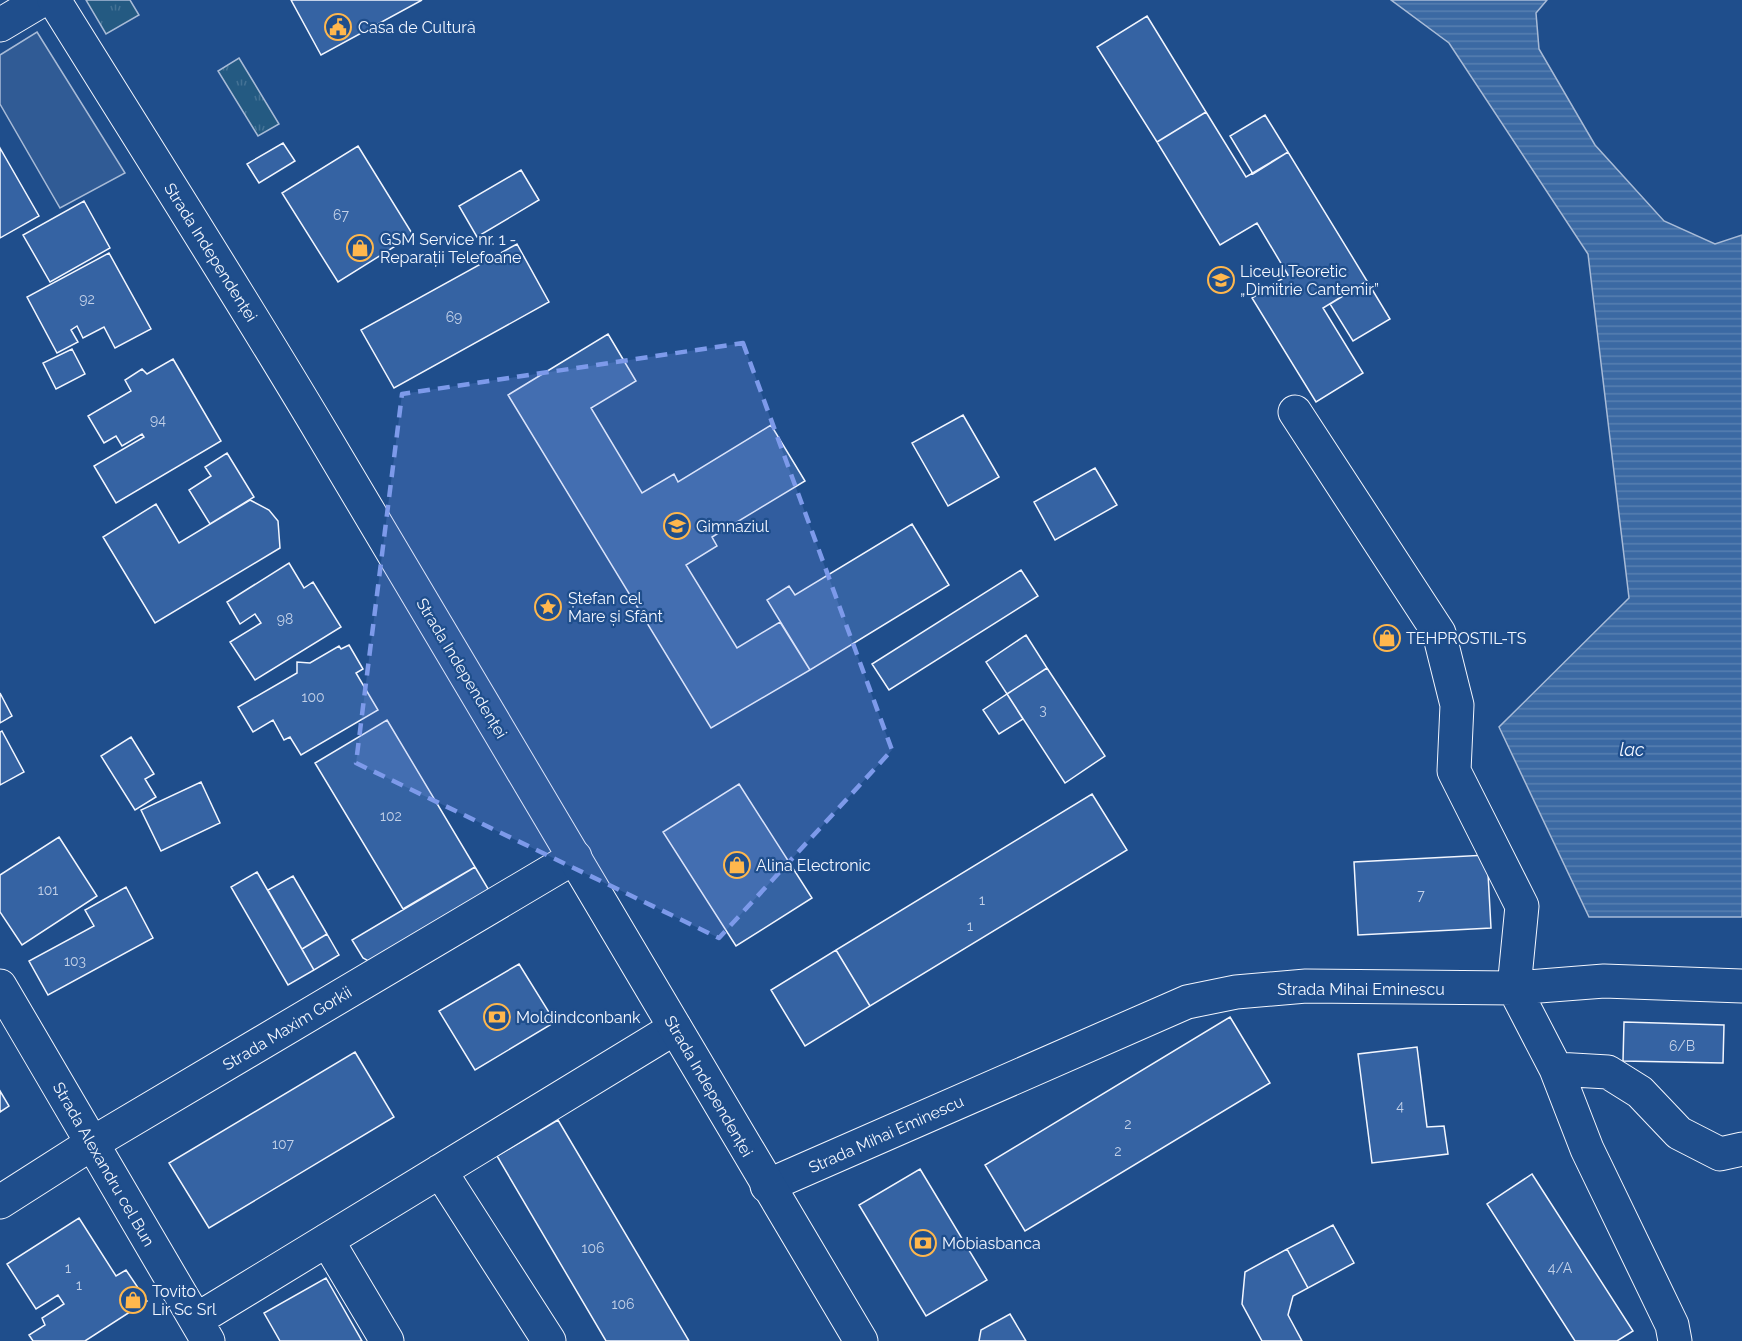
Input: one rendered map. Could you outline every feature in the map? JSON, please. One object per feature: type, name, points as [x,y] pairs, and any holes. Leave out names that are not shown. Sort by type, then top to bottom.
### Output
[{"type":"street","points":[[0,25],[42,0]]},
{"type":"street","name":"Strada Independenței","points":[[54,0],[322,432],[861,1341]]},
{"type":"street","points":[[1295,412],[1439,633],[1457,705],[1454,771],[1522,906],[1514,988],[1556,1069],[1587,1149],[1672,1324],[1675,1341]]},
{"type":"street","name":"Strada Maxim Gorkii","points":[[0,1202],[91,1144],[576,858]]},
{"type":"street","name":"Strada Mihai Eminescu","points":[[767,1186],[1187,1002],[1236,992],[1306,986],[1514,988],[1604,981],[1742,986]]},
{"type":"street","name":"Strada Alexandru cel Bun","points":[[0,986],[202,1330]]},
{"type":"street","points":[[202,1330],[327,1240],[675,1028]]},
{"type":"street","points":[[1556,1069],[1608,1072],[1640,1092],[1679,1133],[1720,1154],[1742,1149]]},
{"type":"street","points":[[440,1171],[549,1341]]},
{"type":"street","points":[[327,1240],[387,1341]]},
{"type":"highlighted area","points":[[743,343],[892,750],[719,938],[356,763],[402,394]]},
{"type":"green space","points":[[86,0],[130,0],[139,15],[106,34]]},
{"type":"green space","points":[[239,58],[279,124],[258,136],[218,71]]},
{"type":"shaded area","points":[[37,32],[125,173],[60,208],[0,104],[0,55]]},
{"type":"water","name":"lac","points":[[1391,0],[1547,0],[1536,13],[1539,49],[1595,145],[1664,221],[1715,244],[1742,235],[1742,917],[1589,917],[1499,727],[1629,598],[1588,254],[1449,43]]},
{"type":"building","name":"Casa de Cultură","points":[[291,0],[422,0],[321,55]]},
{"type":"building","points":[[1147,16],[1206,112],[1157,142],[1097,47]]},
{"type":"building","points":[[1206,112],[1246,177],[1288,152],[1367,281],[1323,308],[1363,373],[1316,402],[1252,298],[1288,275],[1257,223],[1220,245],[1157,142]]},
{"type":"building","points":[[1265,115],[1288,152],[1253,174],[1230,136]]},
{"type":"building","points":[[283,143],[295,161],[259,183],[247,164]]},
{"type":"building","points":[[358,146],[413,235],[338,282],[282,193]]},
{"type":"building","points":[[0,148],[39,216],[0,238]]},
{"type":"building","points":[[521,170],[539,200],[477,237],[459,206]]},
{"type":"building","points":[[84,201],[110,248],[50,282],[23,235]]},
{"type":"building","points":[[517,244],[549,302],[394,388],[361,330]]},
{"type":"building","points":[[109,253],[151,329],[115,348],[104,327],[83,338],[77,326],[71,330],[78,342],[57,353],[27,297]]},
{"type":"building","points":[[1367,281],[1390,319],[1353,341],[1330,304]]},
{"type":"building","points":[[608,334],[636,381],[591,408],[642,493],[674,474],[678,482],[771,425],[805,481],[712,537],[717,546],[686,565],[737,648],[780,622],[810,670],[711,728],[508,395]]},
{"type":"building","points":[[72,349],[85,374],[56,389],[43,363]]},
{"type":"building","points":[[173,359],[221,441],[116,503],[94,466],[144,437],[142,434],[122,446],[116,436],[104,443],[88,416],[131,391],[125,380],[142,369],[147,374]]},
{"type":"building","points":[[963,415],[999,477],[948,506],[912,443]]},
{"type":"building","points":[[227,453],[254,497],[210,524],[189,490],[211,476],[205,467]]},
{"type":"building","points":[[1095,468],[1117,505],[1055,540],[1034,502]]},
{"type":"building","points":[[250,500],[269,510],[278,521],[280,548],[155,623],[103,537],[156,504],[179,543]]},
{"type":"building","points":[[912,524],[949,585],[810,670],[767,600],[789,586],[795,595]]},
{"type":"building","points":[[289,563],[304,588],[313,582],[341,627],[255,680],[230,642],[261,623],[255,614],[240,624],[227,602]]},
{"type":"building","points":[[1021,570],[1038,596],[889,690],[872,664]]},
{"type":"building","points":[[1026,635],[1047,668],[1007,694],[986,662]]},
{"type":"building","points":[[349,645],[363,669],[356,673],[378,710],[301,755],[290,737],[284,740],[273,720],[253,732],[238,707],[297,673],[297,662],[310,663],[339,646],[341,649]]},
{"type":"building","points":[[1047,668],[1105,756],[1065,783],[1007,694]]},
{"type":"building","points":[[0,693],[12,716],[0,723]]},
{"type":"building","points":[[1007,694],[1023,719],[999,734],[983,710]]},
{"type":"building","points":[[387,720],[475,867],[403,909],[315,763]]},
{"type":"building","points":[[2,731],[24,772],[0,785],[0,732]]},
{"type":"building","points":[[131,737],[154,774],[145,779],[156,797],[135,810],[101,756]]},
{"type":"building","points":[[201,782],[220,823],[161,851],[141,810]]},
{"type":"building","name":"Alina Electronic","points":[[739,784],[812,898],[736,946],[663,832]]},
{"type":"building","points":[[1092,794],[1127,850],[870,1006],[836,950]]},
{"type":"building","points":[[59,837],[97,896],[22,945],[0,912],[0,875]]},
{"type":"building","points":[[1487,855],[1491,928],[1358,935],[1354,862]]},
{"type":"building","points":[[475,867],[490,892],[372,963],[363,958],[352,940]]},
{"type":"building","points":[[257,872],[314,970],[288,985],[231,887]]},
{"type":"building","points":[[293,876],[327,934],[302,949],[268,890]]},
{"type":"building","points":[[126,887],[153,938],[48,995],[29,961],[94,926],[85,910]]},
{"type":"building","points":[[327,934],[339,955],[314,970],[302,949]]},
{"type":"building","points":[[836,950],[870,1006],[805,1046],[771,990]]},
{"type":"building","name":"Moldindconbank","points":[[519,964],[555,1022],[475,1070],[439,1011]]},
{"type":"building","points":[[1230,1017],[1270,1083],[1025,1231],[985,1165]]},
{"type":"building","points":[[1624,1022],[1724,1025],[1723,1063],[1623,1061]]},
{"type":"building","points":[[1417,1047],[1427,1127],[1444,1126],[1448,1154],[1372,1163],[1358,1054]]},
{"type":"building","points":[[355,1052],[394,1117],[209,1228],[169,1163]]},
{"type":"building","points":[[0,1091],[9,1106],[0,1112]]},
{"type":"building","points":[[558,1120],[689,1341],[606,1341],[497,1156]]},
{"type":"building","name":"Mobiasbanca","points":[[920,1169],[987,1280],[926,1316],[859,1205]]},
{"type":"building","points":[[1532,1174],[1633,1331],[1617,1341],[1575,1341],[1487,1204]]},
{"type":"building","points":[[79,1218],[116,1276],[126,1270],[147,1301],[85,1341],[33,1341],[29,1335],[45,1325],[42,1318],[64,1304],[58,1295],[36,1309],[7,1264]]},
{"type":"building","points":[[1333,1225],[1354,1263],[1308,1288],[1287,1249]]},
{"type":"building","points":[[1287,1249],[1308,1288],[1293,1296],[1288,1315],[1302,1341],[1262,1341],[1242,1304],[1245,1272]]},
{"type":"building","points":[[326,1278],[362,1341],[280,1341],[264,1313]]},
{"type":"building","points":[[1010,1314],[1026,1341],[979,1341],[981,1330]]},
{"type":"place","name":"Casa de Cultură","points":[[338,27]]},
{"type":"place","name":"GSM Service nr. 1 - Reparații Telefoane","points":[[360,248]]},
{"type":"place","name":"Liceul Teoretic „Dimitrie Cantemir”","points":[[1221,280]]},
{"type":"place","name":"Gimnaziul","points":[[677,526]]},
{"type":"place","name":"Ștefan cel Mare și Sfânt","points":[[548,607]]},
{"type":"place","name":"TEHPROSTIL-TS","points":[[1387,638]]},
{"type":"place","name":"Alina Electronic","points":[[737,865]]},
{"type":"place","name":"Moldindconbank","points":[[497,1017]]},
{"type":"place","name":"Mobiasbanca","points":[[923,1243]]},
{"type":"place","name":"Tovito Lir Sc Srl","points":[[133,1300]]}]
